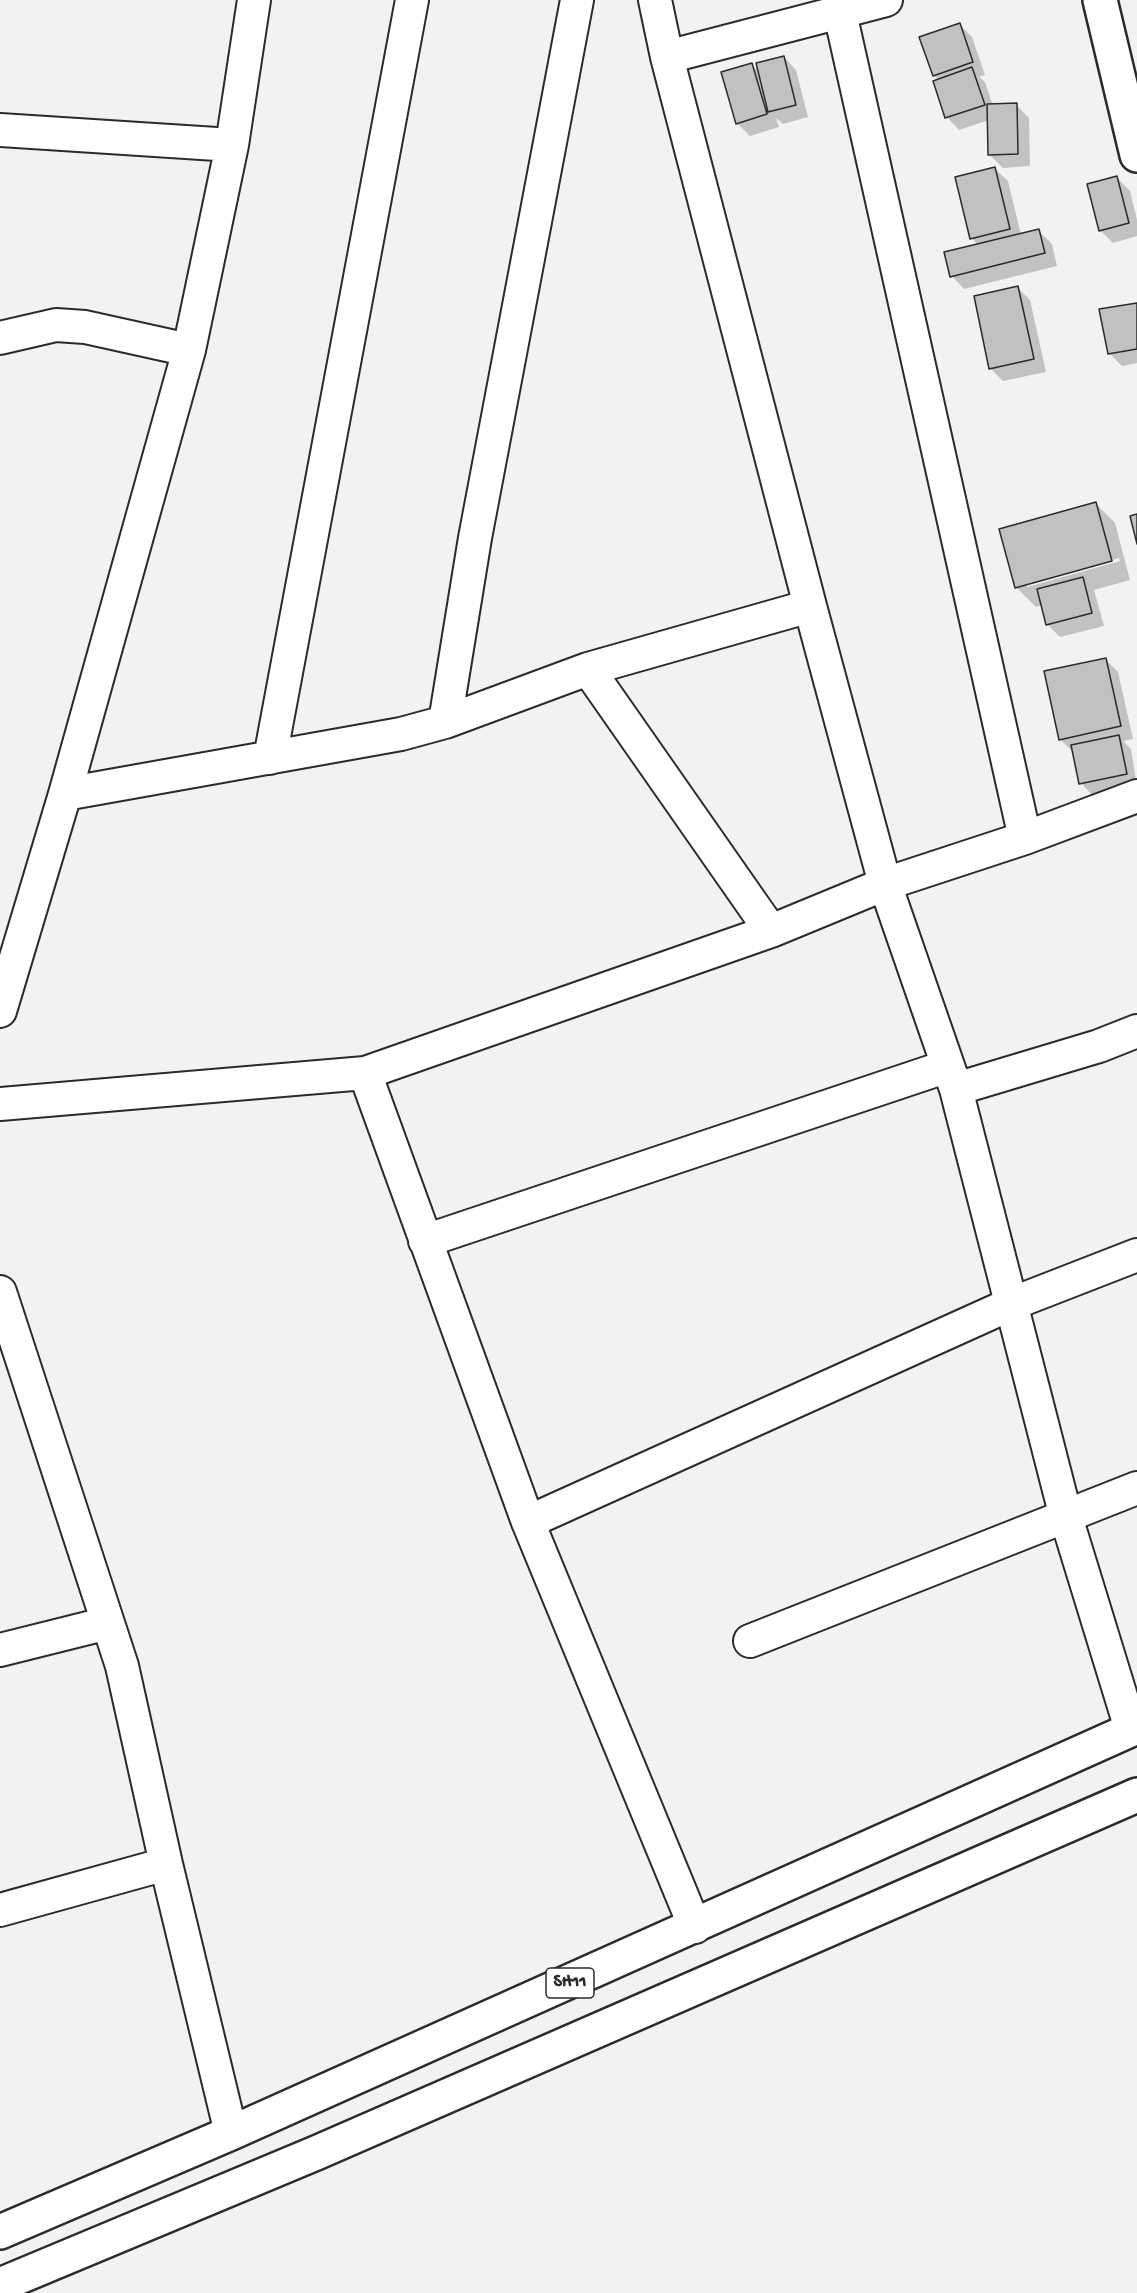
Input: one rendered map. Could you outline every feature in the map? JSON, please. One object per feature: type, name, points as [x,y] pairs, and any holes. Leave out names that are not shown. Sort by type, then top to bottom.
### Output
[{"type":"main road","points":[[1100,0],[1137,155]]},
{"type":"main road","name":"SH11","points":[[0,2232],[231,2133],[695,1927],[1134,1728]]},
{"type":"main road","points":[[0,2284],[316,2153],[1137,1795]]},
{"type":"street","points":[[0,1011],[65,795],[189,350],[232,145],[254,0]]},
{"type":"street","points":[[270,758],[412,0]]},
{"type":"street","points":[[445,722],[475,538],[577,0]]},
{"type":"street","points":[[655,0],[667,57],[885,884],[952,1078],[1066,1517],[1134,1728]]},
{"type":"street","points":[[667,57],[886,0]]},
{"type":"street","points":[[840,13],[1026,838]]},
{"type":"street","points":[[0,130],[232,145]]},
{"type":"street","points":[[0,338],[56,325],[85,327],[189,350]]},
{"type":"street","points":[[65,795],[401,734],[445,722],[588,669],[810,606]]},
{"type":"street","points":[[588,669],[771,931]]},
{"type":"street","points":[[0,1104],[365,1073],[771,931],[885,884],[1026,838],[1137,796]]},
{"type":"street","points":[[425,1241],[952,1078],[1099,1046],[1137,1031]]},
{"type":"street","points":[[365,1073],[528,1522],[695,1927]]},
{"type":"street","points":[[528,1522],[1011,1304],[1137,1255]]},
{"type":"street","points":[[0,1292],[122,1666],[166,1864],[231,2133]]},
{"type":"street","points":[[750,1641],[1137,1488]]},
{"type":"street","points":[[0,1650],[108,1623]]},
{"type":"street","points":[[0,1910],[166,1864]]},
{"type":"building","points":[[960,23],[973,62],[933,76],[919,37]]},
{"type":"building","points":[[784,56],[796,105],[768,112],[756,63]]},
{"type":"building","points":[[752,63],[767,114],[736,124],[721,72]]},
{"type":"building","points":[[972,67],[985,105],[945,118],[933,81]]},
{"type":"building","points":[[1017,103],[1018,154],[988,155],[987,104]]},
{"type":"building","points":[[995,167],[1010,229],[970,239],[955,177]]},
{"type":"building","points":[[1117,176],[1129,223],[1099,231],[1087,184]]},
{"type":"building","points":[[1039,229],[1045,253],[950,277],[944,252]]},
{"type":"building","points":[[1018,286],[1034,359],[989,369],[974,296]]},
{"type":"building","points":[[1137,303],[1137,349],[1108,354],[1099,309]]},
{"type":"building","points":[[1096,502],[1112,561],[1015,588],[999,529]]},
{"type":"building","points":[[1137,514],[1137,544],[1130,516]]},
{"type":"building","points":[[1083,577],[1092,613],[1046,625],[1037,589]]},
{"type":"building","points":[[1106,658],[1121,726],[1059,740],[1044,671]]},
{"type":"building","points":[[1119,735],[1127,774],[1079,784],[1071,745]]}]
